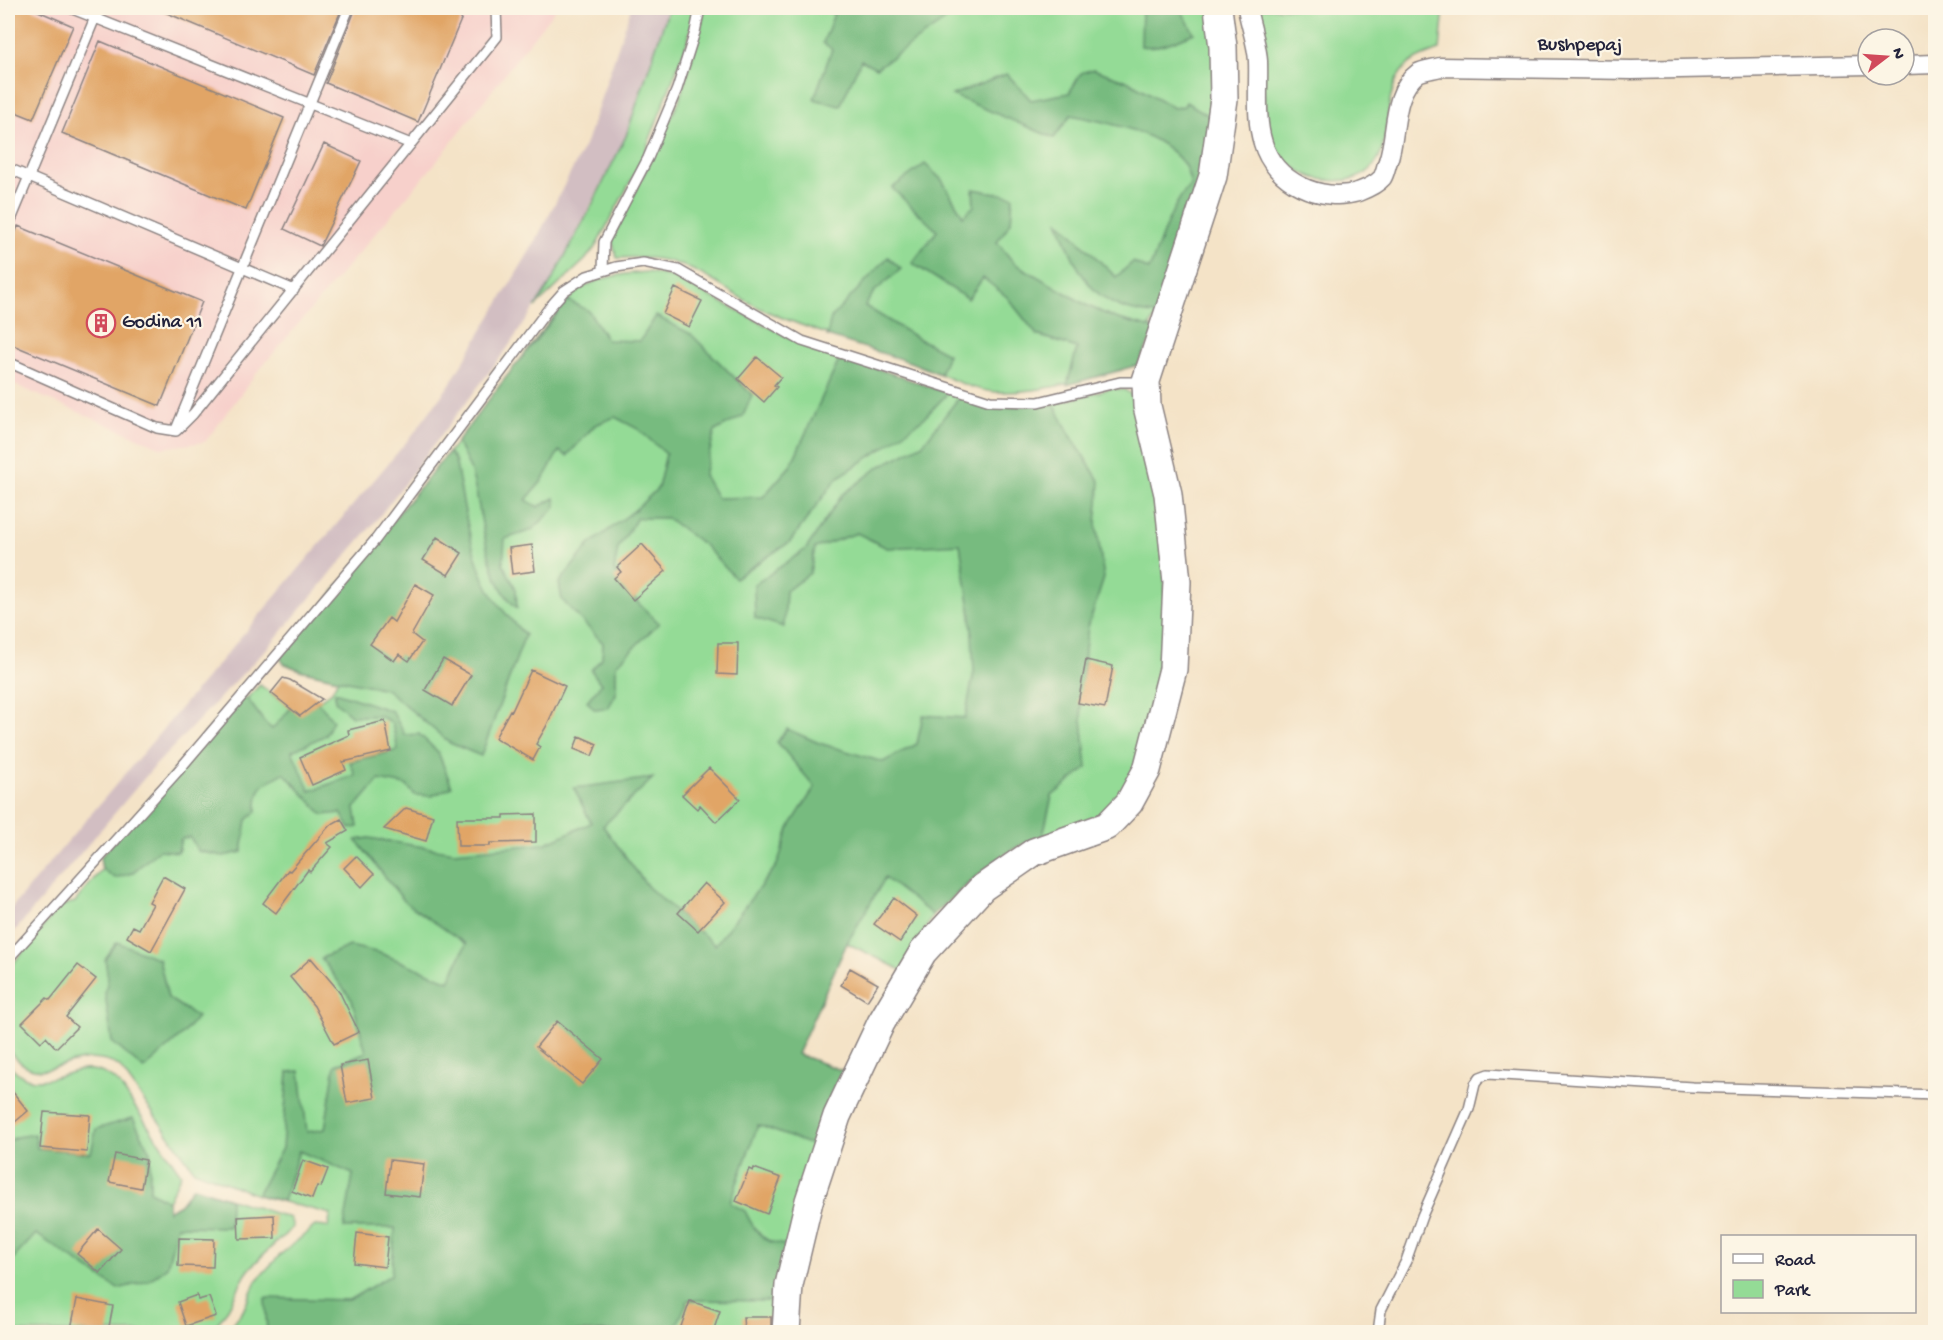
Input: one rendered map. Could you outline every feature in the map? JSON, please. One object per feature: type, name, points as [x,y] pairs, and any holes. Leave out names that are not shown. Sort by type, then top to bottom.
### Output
[{"type":"street","points":[[786,1332],[789,1285],[810,1202],[837,1116],[881,1023],[922,952],[982,888],[1034,852],[1107,826],[1129,803],[1147,770],[1173,669],[1177,582],[1168,494],[1147,406],[1146,381],[1213,176],[1224,99],[1223,47],[1218,8]]},
{"type":"street","name":"Bushpepaj","points":[[1246,8],[1258,58],[1260,130],[1263,144],[1277,169],[1306,189],[1318,194],[1333,196],[1372,186],[1382,178],[1391,153],[1401,91],[1419,72],[1440,67],[1632,70],[1856,65]]},
{"type":"street","points":[[1916,65],[1935,64]]},
{"type":"lane","points":[[70,8],[411,144]]},
{"type":"lane","points":[[8,227],[99,8]]},
{"type":"lane","points":[[176,431],[349,8]]},
{"type":"lane","points":[[176,431],[193,414],[497,38],[496,8]]},
{"type":"lane","points":[[603,270],[604,242],[657,138],[677,89],[700,8]]},
{"type":"lane","points":[[8,168],[294,290]]},
{"type":"lane","points":[[8,958],[177,771],[376,539],[549,308],[564,291],[587,276],[603,270],[643,263],[678,270],[802,341],[990,401],[1038,402],[1120,382],[1146,381]]},
{"type":"lane","points":[[8,362],[157,428],[176,431]]},
{"type":"lane","points":[[1378,1332],[1381,1311],[1406,1262],[1422,1216],[1468,1109],[1475,1084],[1480,1077],[1488,1074],[1692,1087],[1935,1095]]},
{"type":"shaded area","points":[[8,8],[556,8],[438,160],[255,375],[205,442],[162,448],[8,382]]},
{"type":"shaded area","points":[[631,8],[669,8],[626,136],[549,286],[506,350],[375,522],[270,645],[153,768],[8,939],[8,912],[414,433],[450,384],[534,244],[586,143]]},
{"type":"green space","points":[[669,8],[695,8],[688,40],[642,160],[596,246],[585,260],[535,307],[549,286],[626,136]]},
{"type":"green space","points":[[705,8],[1213,8],[1223,72],[1164,304],[1122,370],[1029,391],[986,391],[911,362],[782,318],[753,305],[687,267],[646,258],[617,258],[612,240],[679,101]]},
{"type":"green space","points":[[820,8],[898,8],[905,14],[912,8],[964,8],[876,68],[861,60],[840,106],[814,99],[832,49],[823,43],[834,14]]},
{"type":"green space","points":[[1142,8],[1180,8],[1194,33],[1161,45],[1141,46]]},
{"type":"green space","points":[[1253,8],[1444,8],[1440,50],[1416,59],[1398,77],[1390,103],[1383,148],[1369,171],[1351,179],[1335,181],[1320,179],[1298,171],[1280,154],[1268,131]]},
{"type":"green space","points":[[1093,69],[1130,82],[1174,108],[1184,106],[1186,102],[1219,121],[1160,315],[1119,306],[1093,289],[1078,268],[1058,220],[1116,277],[1133,262],[1149,270],[1172,213],[1191,185],[1183,163],[1172,152],[1146,135],[1116,125],[1071,115],[1054,138],[952,95],[1007,74],[1031,100],[1069,93],[1081,73]]},
{"type":"green space","points":[[925,164],[942,180],[963,216],[974,206],[973,189],[1013,196],[1011,222],[997,242],[1014,263],[1088,306],[1115,318],[1156,329],[1138,365],[1067,385],[1077,348],[1037,335],[1007,297],[983,278],[968,299],[912,263],[937,231],[892,188]]},
{"type":"green space","points":[[888,257],[901,269],[874,292],[865,306],[948,354],[940,374],[910,362],[827,336],[831,318]]},
{"type":"green space","points":[[648,272],[673,277],[800,343],[948,393],[992,405],[1054,404],[1112,388],[1125,390],[1133,396],[1159,485],[1169,651],[1129,788],[1099,818],[1023,843],[1003,854],[933,915],[903,971],[847,943],[797,1054],[846,1072],[778,1332],[226,1332],[243,1311],[256,1281],[280,1255],[315,1226],[328,1227],[331,1214],[257,1195],[194,1170],[119,1066],[93,1059],[40,1070],[21,1063],[8,1050],[8,970],[60,906],[75,902],[102,869],[100,858],[235,698],[247,698],[260,685],[300,715],[332,691],[338,679],[300,670],[283,663],[325,603],[441,462],[569,299],[582,288],[597,281],[623,274]]},
{"type":"green space","points":[[568,300],[589,311],[607,340],[640,341],[656,316],[691,334],[752,395],[743,416],[715,431],[704,475],[717,498],[763,497],[791,465],[841,356],[948,393],[924,418],[837,478],[790,542],[735,578],[704,545],[667,518],[637,518],[618,548],[614,570],[639,604],[659,623],[616,665],[616,694],[608,708],[594,709],[587,701],[601,684],[591,670],[602,658],[603,643],[562,600],[559,583],[589,545],[636,509],[658,488],[666,454],[638,429],[615,417],[595,425],[567,456],[559,451],[542,481],[526,500],[538,507],[555,498],[556,507],[532,530],[505,539],[503,564],[516,589],[517,608],[497,580],[486,544],[471,472],[456,443]]},
{"type":"green space","points":[[960,396],[992,405],[1054,404],[1100,482],[1096,523],[1104,578],[1088,627],[1081,709],[1087,768],[1052,796],[1043,836],[1027,842],[998,859],[933,915],[885,878],[847,943],[797,1054],[846,1072],[817,1147],[758,1125],[730,1203],[745,1211],[757,1231],[767,1240],[790,1245],[776,1301],[688,1300],[674,1332],[267,1332],[265,1298],[349,1300],[391,1275],[395,1228],[344,1228],[353,1174],[299,1151],[283,1201],[257,1195],[282,1148],[288,1072],[300,1071],[307,1132],[325,1129],[335,1065],[366,1052],[352,1000],[321,958],[350,946],[380,953],[449,981],[466,944],[405,902],[356,840],[369,838],[454,852],[544,844],[591,823],[574,788],[653,778],[603,826],[648,887],[715,945],[777,865],[790,826],[815,787],[777,742],[787,729],[819,743],[883,762],[917,744],[923,715],[965,718],[974,672],[971,616],[960,544],[887,548],[857,533],[815,548],[810,573],[786,591],[784,627],[755,618],[754,585],[806,549],[842,495],[879,467],[923,444]]},
{"type":"green space","points":[[449,452],[455,460],[472,544],[483,576],[497,603],[525,635],[481,756],[450,743],[386,689],[300,670],[283,663],[280,657]]},
{"type":"green space","points":[[335,692],[392,711],[405,735],[419,734],[438,752],[452,787],[432,796],[415,795],[406,785],[379,780],[355,808],[358,827],[350,829],[341,813],[323,815],[284,773],[262,787],[258,796],[257,811],[247,820],[242,852],[223,856],[198,851],[190,837],[181,839],[178,852],[159,850],[132,873],[115,878],[102,869],[100,858],[235,698],[247,698],[272,729],[291,708],[318,702],[333,720],[326,735],[292,751],[310,791],[355,775],[350,762],[398,750],[392,723],[380,716],[352,716],[335,701]]},
{"type":"green space","points":[[117,942],[159,959],[168,998],[197,1017],[184,1033],[144,1069],[112,1042],[105,993],[108,978],[105,959]]},
{"type":"green space","points":[[8,1064],[26,1078],[49,1079],[72,1072],[95,1070],[107,1075],[120,1085],[181,1174],[168,1201],[168,1211],[180,1204],[193,1187],[290,1218],[293,1227],[250,1268],[225,1313],[207,1332],[21,1332],[8,1329]]},
{"type":"green space","points":[[133,1118],[150,1152],[150,1191],[168,1201],[168,1211],[180,1204],[193,1187],[230,1199],[229,1227],[177,1226],[167,1267],[148,1281],[118,1289],[36,1234],[14,1258],[8,1256],[8,1142],[16,1137],[35,1134],[37,1148],[91,1153],[96,1129]]},
{"type":"building","points":[[8,8],[31,8],[73,26],[33,119],[8,109]]},
{"type":"building","points":[[155,8],[342,8],[314,75]]},
{"type":"building","points":[[356,8],[447,8],[463,15],[418,122],[326,83]]},
{"type":"building","points":[[100,41],[284,118],[246,210],[62,133]]},
{"type":"building","points":[[324,144],[361,161],[320,246],[284,229]]},
{"type":"building","name":"Godina 11","points":[[18,226],[202,302],[160,406],[8,343],[8,253]]},
{"type":"building","points":[[675,288],[702,301],[689,327],[663,314]]},
{"type":"building","points":[[757,357],[781,377],[774,385],[777,387],[764,402],[738,379]]},
{"type":"building","points":[[437,537],[462,553],[448,575],[423,560]]},
{"type":"building","points":[[642,544],[666,571],[633,600],[614,578],[621,572],[617,567]]},
{"type":"building","points":[[532,545],[535,571],[512,574],[509,548]]},
{"type":"building","points":[[415,584],[434,595],[412,634],[422,642],[409,661],[399,654],[394,661],[370,644],[389,618],[394,622]]},
{"type":"building","points":[[718,643],[738,643],[737,675],[717,674]]},
{"type":"building","points":[[443,659],[471,675],[452,706],[425,690]]},
{"type":"building","points":[[1086,660],[1113,666],[1105,708],[1078,703]]},
{"type":"building","points":[[531,670],[565,686],[536,744],[540,747],[533,760],[495,738],[510,710],[512,711]]},
{"type":"building","points":[[283,678],[322,699],[300,716],[271,693]]},
{"type":"building","points":[[385,721],[391,751],[343,762],[346,770],[312,785],[300,757],[349,735],[348,730]]},
{"type":"building","points":[[579,736],[597,744],[592,756],[574,749]]},
{"type":"building","points":[[709,768],[740,799],[716,822],[700,805],[697,809],[682,795]]},
{"type":"building","points":[[406,808],[433,816],[426,841],[384,829]]},
{"type":"building","points":[[536,814],[536,842],[458,846],[457,818],[504,818],[504,815]]},
{"type":"building","points":[[341,819],[348,831],[327,843],[332,847],[310,872],[308,870],[276,913],[263,903],[288,870],[290,871],[330,825]]},
{"type":"building","points":[[356,856],[374,874],[362,887],[344,868]]},
{"type":"building","points":[[163,876],[185,889],[151,951],[127,937],[133,926],[139,929],[153,904],[149,902]]},
{"type":"building","points":[[704,883],[725,902],[698,931],[678,913]]},
{"type":"building","points":[[894,898],[917,916],[900,942],[874,924]]},
{"type":"building","points":[[311,958],[339,991],[359,1032],[334,1044],[314,1006],[290,977]]},
{"type":"building","points":[[78,965],[96,979],[66,1017],[77,1027],[56,1048],[46,1037],[41,1042],[22,1023],[47,998],[50,1000]]},
{"type":"building","points":[[850,968],[878,984],[867,1001],[841,985]]},
{"type":"building","points":[[557,1021],[603,1059],[582,1084],[536,1047]]},
{"type":"building","points":[[368,1060],[375,1098],[347,1103],[340,1065]]},
{"type":"building","points":[[8,1086],[28,1111],[8,1128]]},
{"type":"building","points":[[44,1112],[90,1115],[87,1152],[40,1148]]},
{"type":"building","points":[[115,1154],[146,1160],[141,1188],[109,1182]]},
{"type":"building","points":[[303,1160],[328,1169],[321,1187],[317,1186],[312,1199],[292,1191]]},
{"type":"building","points":[[390,1160],[424,1164],[420,1197],[386,1193]]},
{"type":"building","points":[[754,1168],[781,1178],[767,1214],[736,1201],[749,1169],[753,1171]]},
{"type":"building","points":[[274,1215],[275,1238],[239,1239],[238,1217]]},
{"type":"building","points":[[98,1229],[121,1249],[100,1273],[77,1254]]},
{"type":"building","points":[[357,1233],[388,1237],[385,1267],[354,1263]]},
{"type":"building","points":[[179,1238],[214,1239],[213,1267],[178,1266]]},
{"type":"building","points":[[197,1295],[198,1300],[209,1297],[216,1316],[186,1326],[178,1302]]},
{"type":"building","points":[[77,1299],[113,1306],[108,1332],[71,1329]]},
{"type":"building","points":[[690,1301],[720,1311],[713,1332],[679,1332]]},
{"type":"building","points":[[743,1317],[771,1317],[771,1332],[744,1332]]},
{"type":"place","name":"Godina 11","points":[[101,323]]}]
